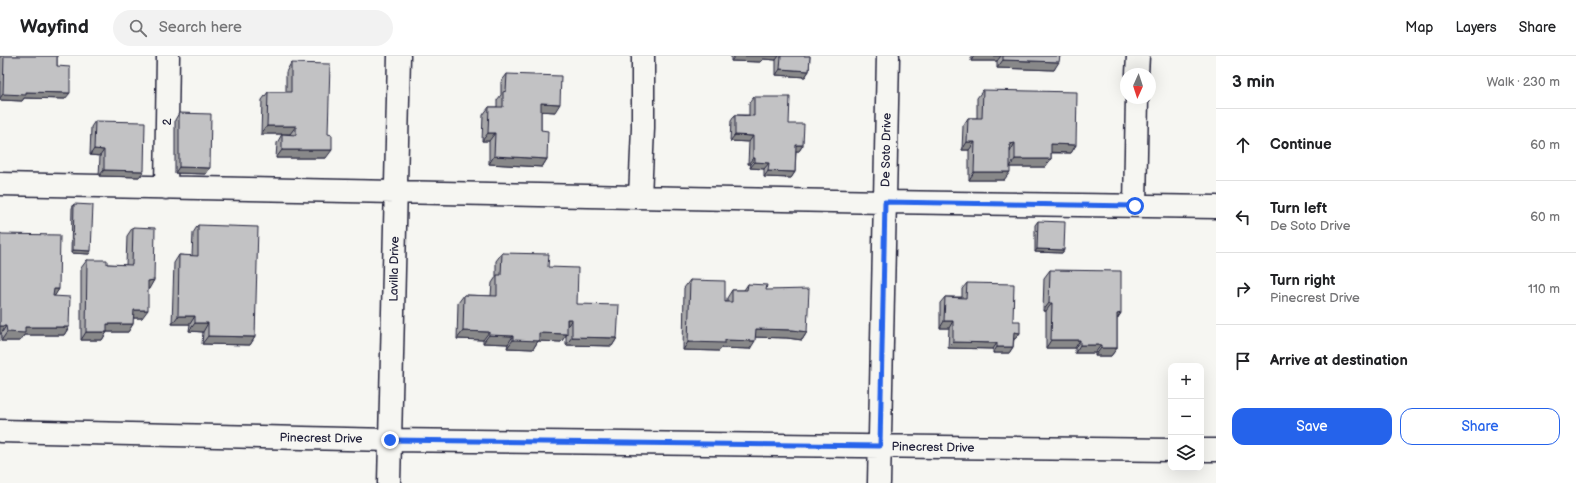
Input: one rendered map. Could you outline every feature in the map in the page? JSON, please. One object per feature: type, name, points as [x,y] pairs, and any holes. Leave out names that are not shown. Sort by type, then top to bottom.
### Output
[{"type":"street","name":"2","points":[[166,188],[168,56]]},
{"type":"street","name":"Lavilla Drive","points":[[389,483],[398,56]]},
{"type":"street","points":[[640,197],[643,128],[643,56]]},
{"type":"street","name":"De Soto Drive","points":[[879,483],[888,56]]},
{"type":"street","points":[[1137,68],[1138,56]]},
{"type":"street","points":[[1135,206],[1137,104]]},
{"type":"street","points":[[0,184],[885,202],[1216,207]]},
{"type":"street","name":"Pinecrest Drive","points":[[0,431],[390,440],[1168,450]]},
{"type":"street","points":[[1204,450],[1216,450]]},
{"type":"building","points":[[4,56],[57,56],[57,66],[70,67],[70,93],[26,92],[26,95],[3,94]]},
{"type":"building","points":[[781,56],[810,56],[809,71],[780,69]]},
{"type":"building","points":[[1003,56],[1060,56],[1059,62],[1003,60]]},
{"type":"building","points":[[291,63],[330,64],[328,134],[332,135],[332,150],[282,150],[282,134],[296,135],[296,126],[267,126],[268,92],[291,92]]},
{"type":"building","points":[[507,74],[561,76],[560,104],[541,103],[541,130],[548,131],[547,159],[494,156],[495,133],[488,133],[489,107],[503,107],[503,92],[506,91]]},
{"type":"building","points":[[983,90],[1077,92],[1076,145],[1051,144],[1051,159],[1015,159],[1015,143],[1010,144],[1010,172],[974,172],[975,142],[967,142],[968,118],[982,118]]},
{"type":"building","points":[[754,97],[790,97],[789,124],[804,124],[803,145],[796,145],[795,172],[768,171],[769,163],[755,162],[755,158],[753,158],[753,136],[735,135],[735,115],[754,116]]},
{"type":"building","points":[[179,113],[211,114],[210,168],[179,167]]},
{"type":"building","points":[[95,121],[145,122],[144,171],[104,170],[104,150],[94,149]]},
{"type":"building","points":[[74,204],[93,205],[91,251],[73,250]]},
{"type":"building","points":[[1038,221],[1065,222],[1064,250],[1037,249]]},
{"type":"building","points":[[198,225],[258,227],[255,337],[208,336],[208,323],[195,323],[195,316],[178,316],[179,255],[198,256]]},
{"type":"building","points":[[133,227],[155,228],[154,280],[148,281],[148,310],[134,310],[133,324],[107,324],[107,332],[86,332],[87,260],[107,260],[107,264],[132,265]]},
{"type":"building","points":[[0,233],[60,235],[59,289],[54,289],[53,296],[70,297],[69,327],[25,327],[25,333],[7,332],[6,326],[0,326]]},
{"type":"building","points":[[502,253],[549,254],[548,267],[578,268],[577,304],[619,305],[617,338],[572,337],[572,319],[567,319],[567,334],[539,333],[539,341],[513,340],[513,336],[489,335],[489,332],[463,331],[464,295],[497,296],[497,275],[501,275]]},
{"type":"building","points":[[1050,270],[1121,271],[1121,313],[1117,314],[1117,348],[1101,348],[1101,345],[1080,345],[1080,340],[1051,340],[1052,303],[1049,303]]},
{"type":"building","points":[[690,280],[725,281],[725,302],[732,302],[732,290],[747,290],[748,284],[767,285],[766,290],[809,289],[807,332],[756,329],[755,341],[725,340],[725,343],[688,342]]},
{"type":"building","points":[[967,283],[1014,284],[1013,321],[1020,321],[1020,333],[1014,332],[1013,347],[997,347],[997,343],[953,342],[953,321],[944,321],[945,297],[966,298]]},
{"type":"route","points":[[390,440],[880,446],[885,202],[1135,206]]}]
